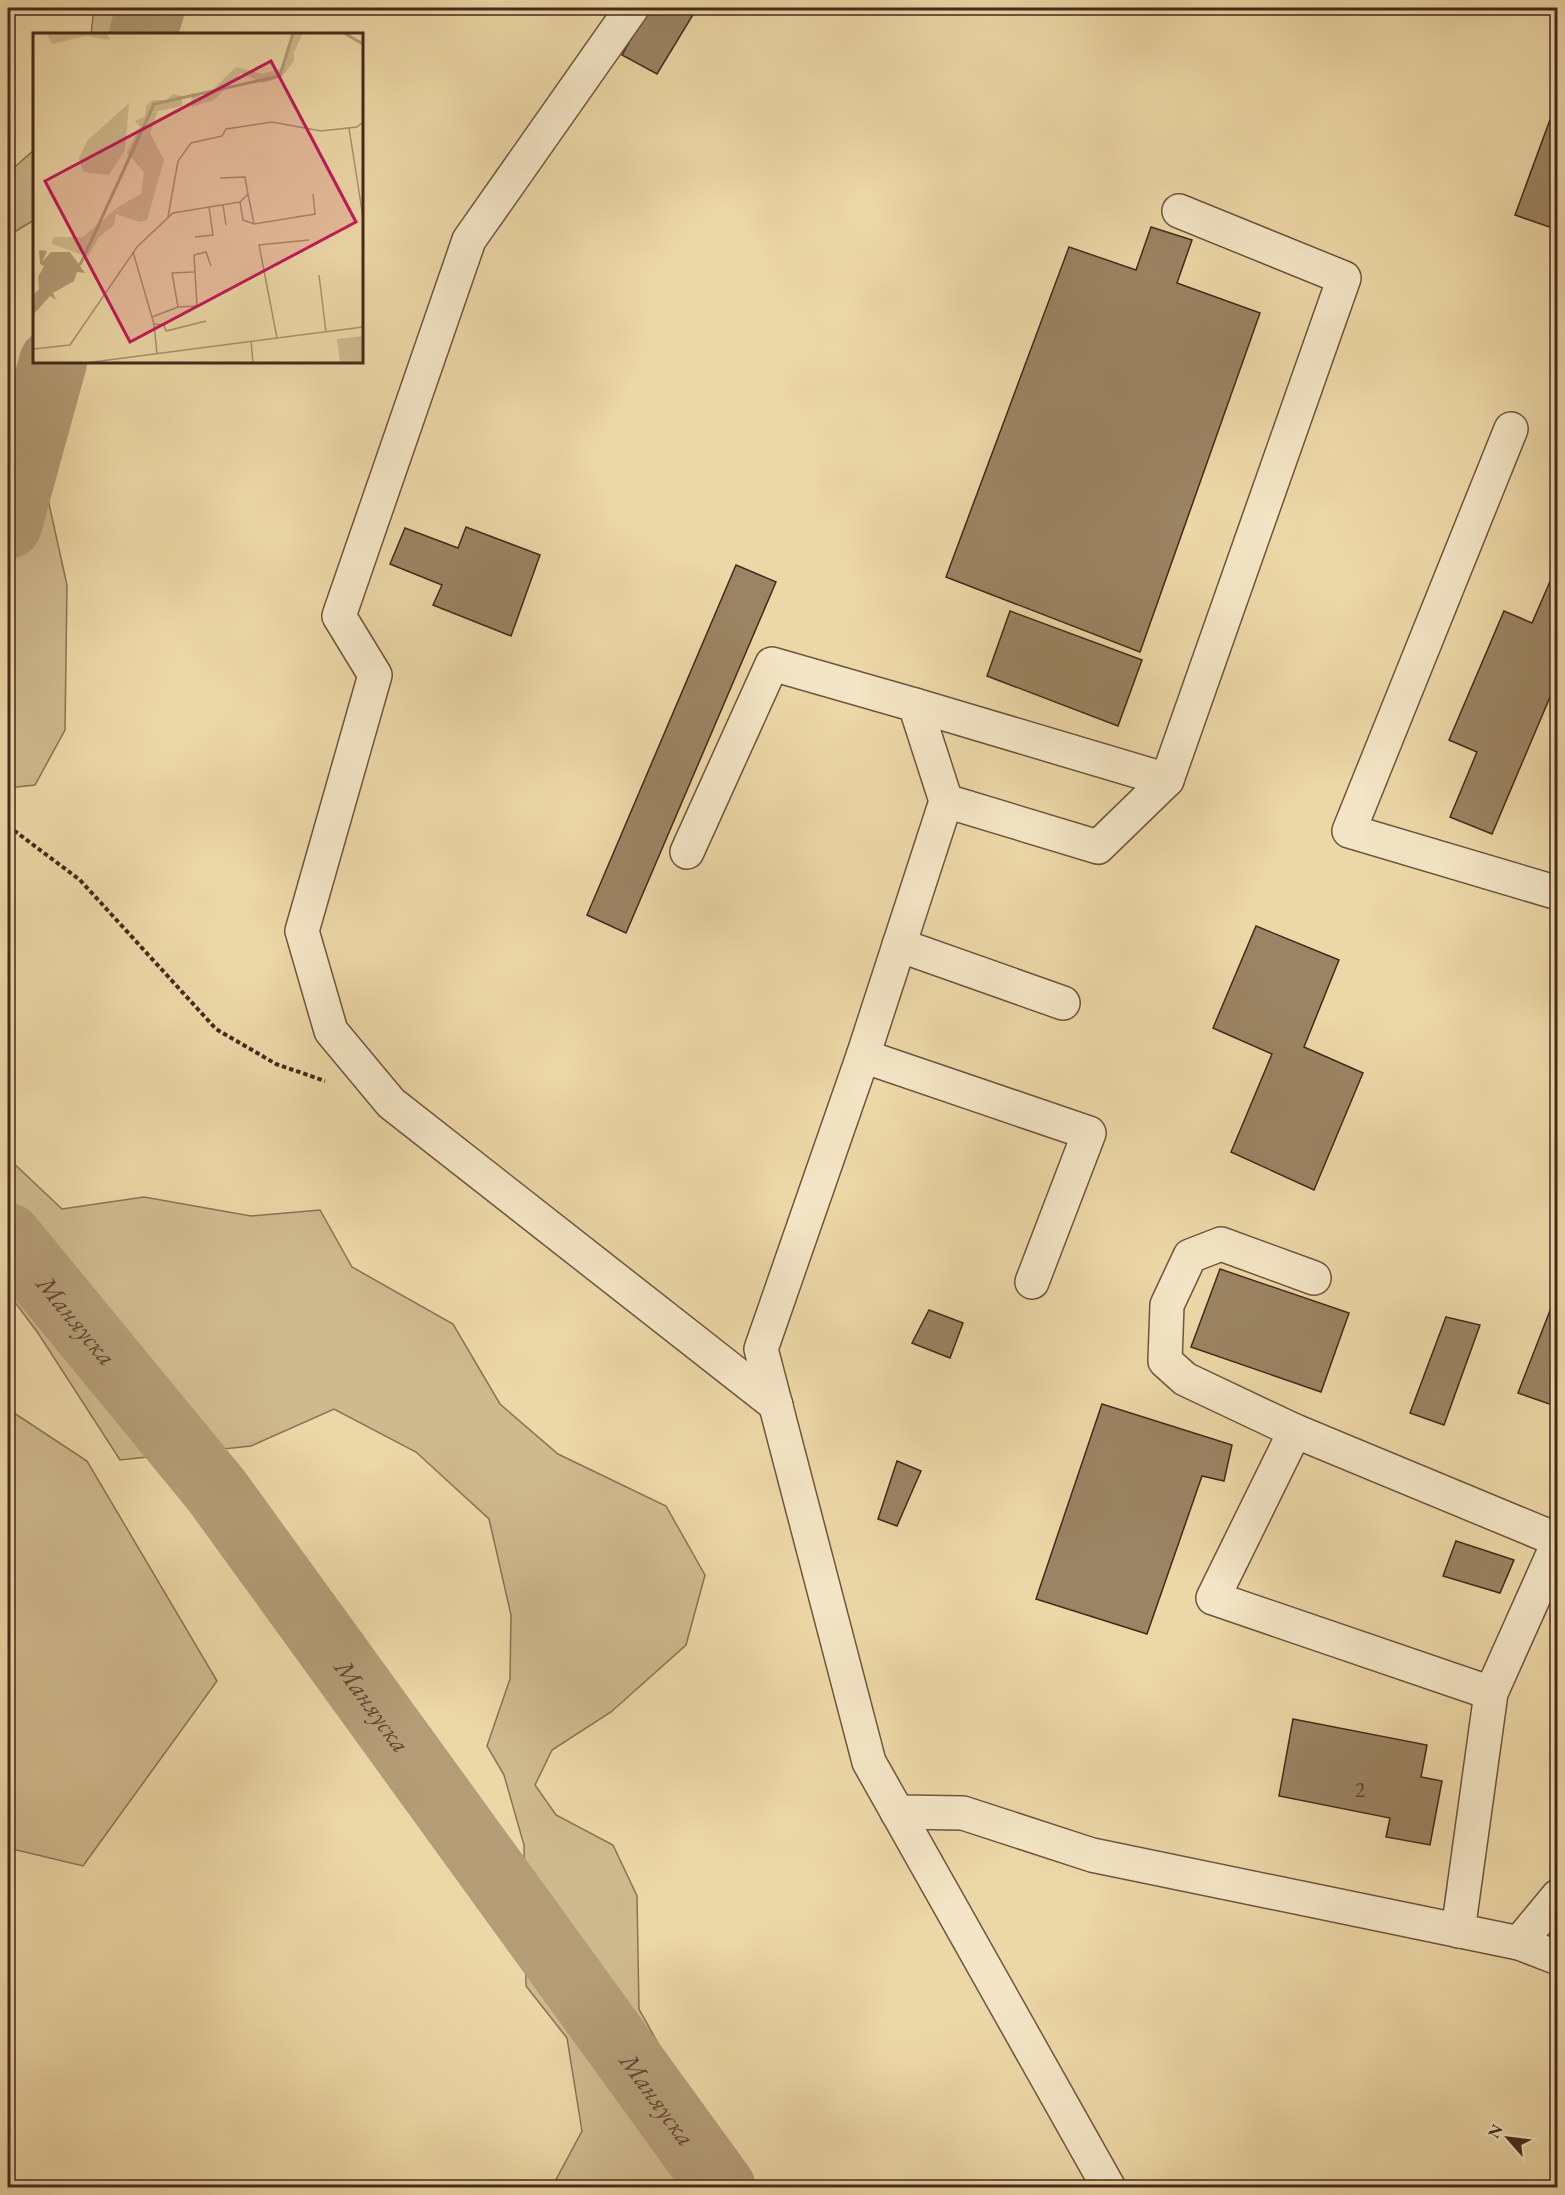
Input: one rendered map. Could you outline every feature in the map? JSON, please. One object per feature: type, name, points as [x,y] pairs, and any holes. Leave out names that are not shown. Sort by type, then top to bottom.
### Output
[{"type":"lane","points":[[632,8],[469,240],[339,616],[375,675],[302,932],[331,1031],[391,1103],[776,1405]]},
{"type":"lane","points":[[946,801],[1098,847],[1167,780],[1344,278],[1179,211]]},
{"type":"lane","points":[[1511,429],[1349,831],[1557,893]]},
{"type":"lane","points":[[687,852],[772,664],[1167,780]]},
{"type":"lane","points":[[915,705],[946,801],[863,1056],[761,1349],[868,1762],[1108,2187]]},
{"type":"lane","points":[[899,945],[1063,1003]]},
{"type":"lane","points":[[863,1056],[1089,1133],[1032,1282]]},
{"type":"lane","points":[[1314,1278],[1221,1245],[1190,1256],[1167,1305],[1165,1361],[1185,1379],[1295,1431],[1557,1542],[1491,1693],[1458,1931]]},
{"type":"lane","points":[[1295,1431],[1213,1598],[1491,1693]]},
{"type":"lane","points":[[897,1812],[963,1813],[1092,1855],[1519,1943],[1557,1958]]},
{"type":"lane","points":[[1519,1943],[1557,1896]]},
{"type":"path","points":[[8,826],[80,880],[216,1029],[276,1064],[328,1082]]},
{"type":"shaded area","points":[[94,8],[167,8],[163,33],[91,33]]},
{"type":"shaded area","points":[[33,151],[33,221],[8,236],[8,173]]},
{"type":"shaded area","points":[[8,384],[47,495],[67,585],[65,730],[35,785],[8,788]]},
{"type":"shaded area","points":[[8,1158],[62,1209],[144,1197],[251,1216],[320,1210],[352,1267],[453,1324],[500,1404],[558,1454],[666,1506],[705,1575],[686,1645],[611,1712],[552,1750],[535,1785],[556,1815],[613,1845],[637,1896],[639,2009],[688,2097],[752,2177],[736,2187],[552,2187],[582,2131],[567,2038],[526,1986],[524,1845],[504,1775],[487,1746],[510,1679],[511,1615],[489,1519],[416,1452],[334,1409],[251,1446],[120,1460],[38,1333],[8,1293]]},
{"type":"shaded area","points":[[8,1409],[87,1461],[217,1681],[83,1866],[8,1848]]},
{"type":"building","points":[[649,8],[697,8],[657,74],[622,55]]},
{"type":"building","points":[[1558,98],[1558,230],[1515,215]]},
{"type":"building","points":[[1151,227],[1192,240],[1177,283],[1260,313],[1140,652],[946,577],[1069,247],[1136,270]]},
{"type":"building","points":[[466,527],[540,555],[511,636],[433,605],[442,585],[390,564],[405,528],[458,548]]},
{"type":"building","points":[[1558,563],[1558,678],[1492,834],[1450,817],[1477,752],[1449,740],[1504,611],[1532,623]]},
{"type":"building","points":[[736,565],[776,582],[626,933],[587,915]]},
{"type":"building","points":[[1010,611],[1142,660],[1118,726],[987,676]]},
{"type":"building","points":[[1256,926],[1339,960],[1304,1047],[1363,1073],[1314,1190],[1231,1152],[1272,1054],[1213,1028]]},
{"type":"building","points":[[1220,1269],[1349,1313],[1321,1392],[1191,1347]]},
{"type":"building","points":[[1558,1290],[1558,1407],[1518,1393]]},
{"type":"building","points":[[929,1310],[963,1323],[950,1358],[912,1343]]},
{"type":"building","points":[[1446,1317],[1480,1325],[1444,1425],[1410,1413]]},
{"type":"building","points":[[1102,1404],[1232,1445],[1224,1481],[1202,1476],[1147,1634],[1036,1599]]},
{"type":"building","points":[[897,1461],[921,1471],[897,1526],[878,1519]]},
{"type":"building","points":[[1456,1541],[1514,1560],[1500,1593],[1443,1576]]},
{"type":"building","points":[[1293,1719],[1427,1745],[1421,1777],[1442,1781],[1430,1845],[1386,1837],[1390,1818],[1279,1796]]},
{"type":"waterway","name":"Маняуска","points":[[143,33],[151,8]]},
{"type":"waterway","name":"Маняуска","points":[[8,525],[53,363]]},
{"type":"waterway","name":"Маняуска","points":[[8,1237],[216,1490],[722,2188]]}]
